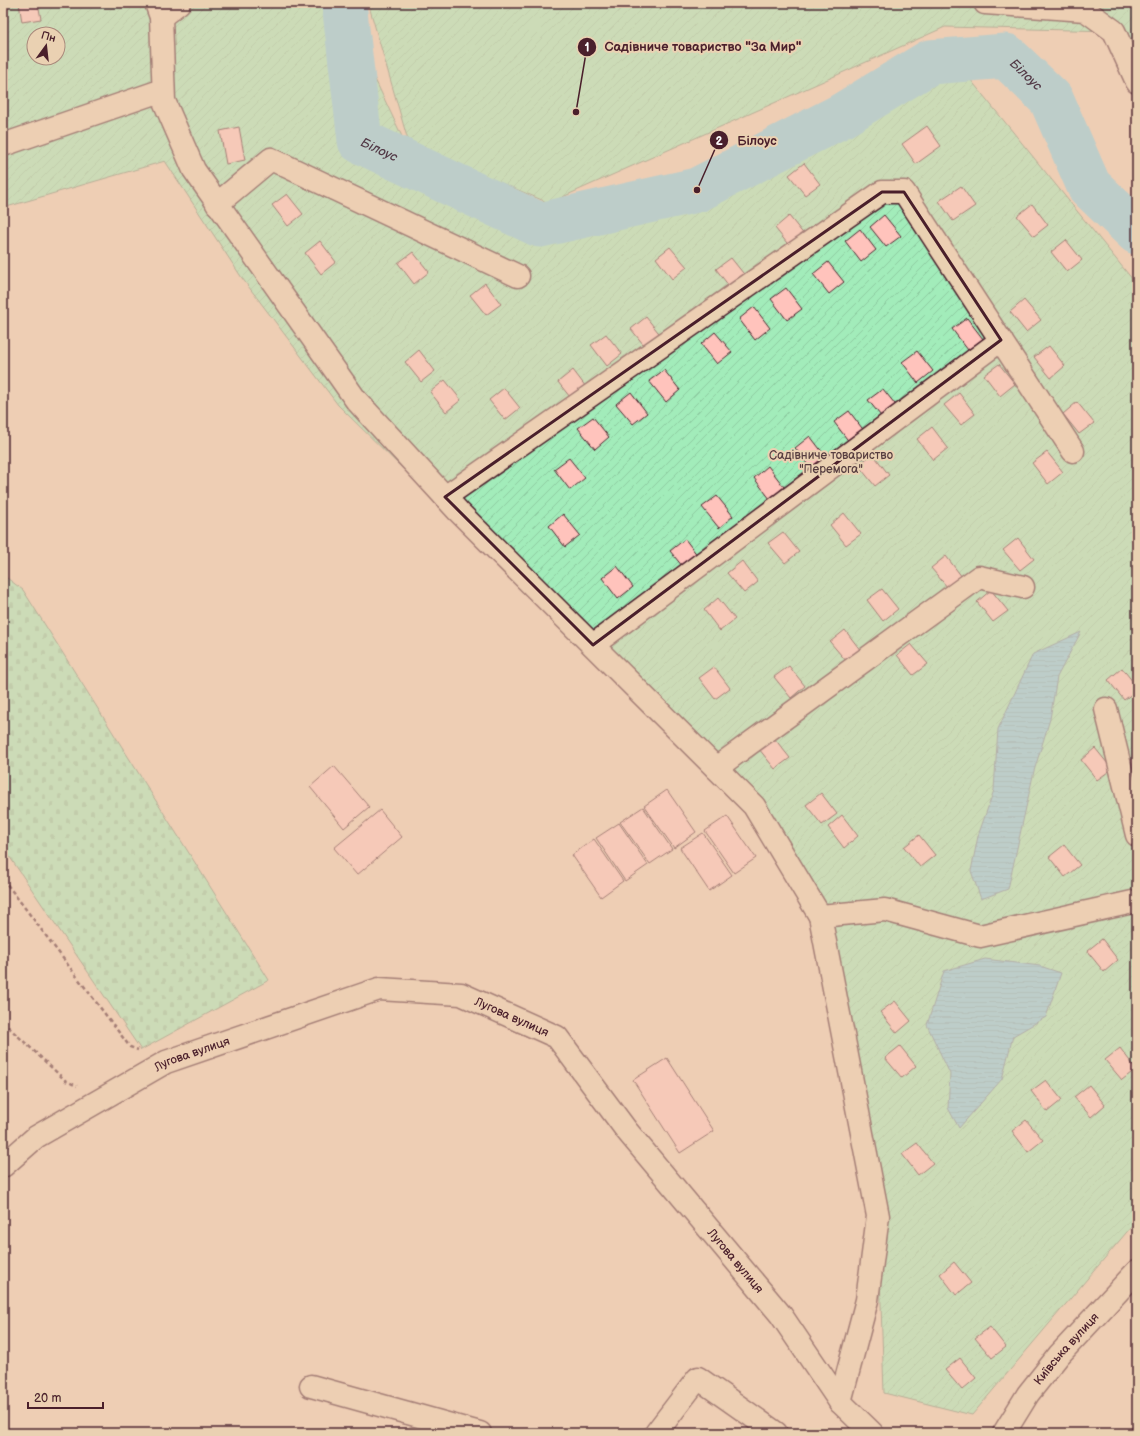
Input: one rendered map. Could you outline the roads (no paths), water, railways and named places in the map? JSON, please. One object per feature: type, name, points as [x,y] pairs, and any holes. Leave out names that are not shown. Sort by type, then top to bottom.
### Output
[{"type":"street","points":[[179,3],[158,10],[164,101],[194,170],[217,204],[356,400],[445,497],[754,806],[820,916],[878,1216],[867,1300],[840,1402]]},
{"type":"street","points":[[985,3],[1085,10],[1114,31],[1137,82]]},
{"type":"street","points":[[3,145],[163,90]]},
{"type":"street","points":[[217,204],[271,159],[518,276]]},
{"type":"street","points":[[445,497],[882,192],[904,192],[1073,451]]},
{"type":"street","points":[[592,645],[1001,340]]},
{"type":"street","points":[[716,768],[978,577],[1023,587]]},
{"type":"street","points":[[1106,709],[1137,835]]},
{"type":"street","points":[[820,916],[885,910],[980,936],[1137,901]]},
{"type":"street","name":"Лугова вулиця","points":[[3,1166],[36,1136],[166,1062],[379,989],[461,994],[557,1037],[627,1130],[781,1315],[840,1402],[872,1433]]},
{"type":"street","name":"Київська вулиця","points":[[1007,1432],[1028,1394],[1060,1355],[1137,1271]]},
{"type":"street","points":[[656,1433],[698,1378],[776,1433]]},
{"type":"street","points":[[311,1386],[480,1433]]},
{"type":"water","points":[[1081,632],[1057,677],[1050,719],[1034,771],[1008,889],[981,899],[971,871],[978,836],[994,790],[998,729],[1033,654]]},
{"type":"water","points":[[985,959],[1040,966],[1061,973],[1046,1017],[1013,1036],[1002,1079],[959,1128],[948,1108],[950,1074],[927,1025],[944,971]]},
{"type":"waterway","name":"Білоус","points":[[344,3],[360,141],[540,225],[697,190],[841,116],[930,62],[1006,56],[1051,99],[1089,186],[1137,232]]},
{"type":"place","name":"Садівниче товариство \"За Мир\"","points":[[576,112]]},
{"type":"place","name":"Білоус","points":[[697,190]]},
{"type":"park label","name":"Садівниче товариство \"Перемога\"","points":[[831,462]]}]
